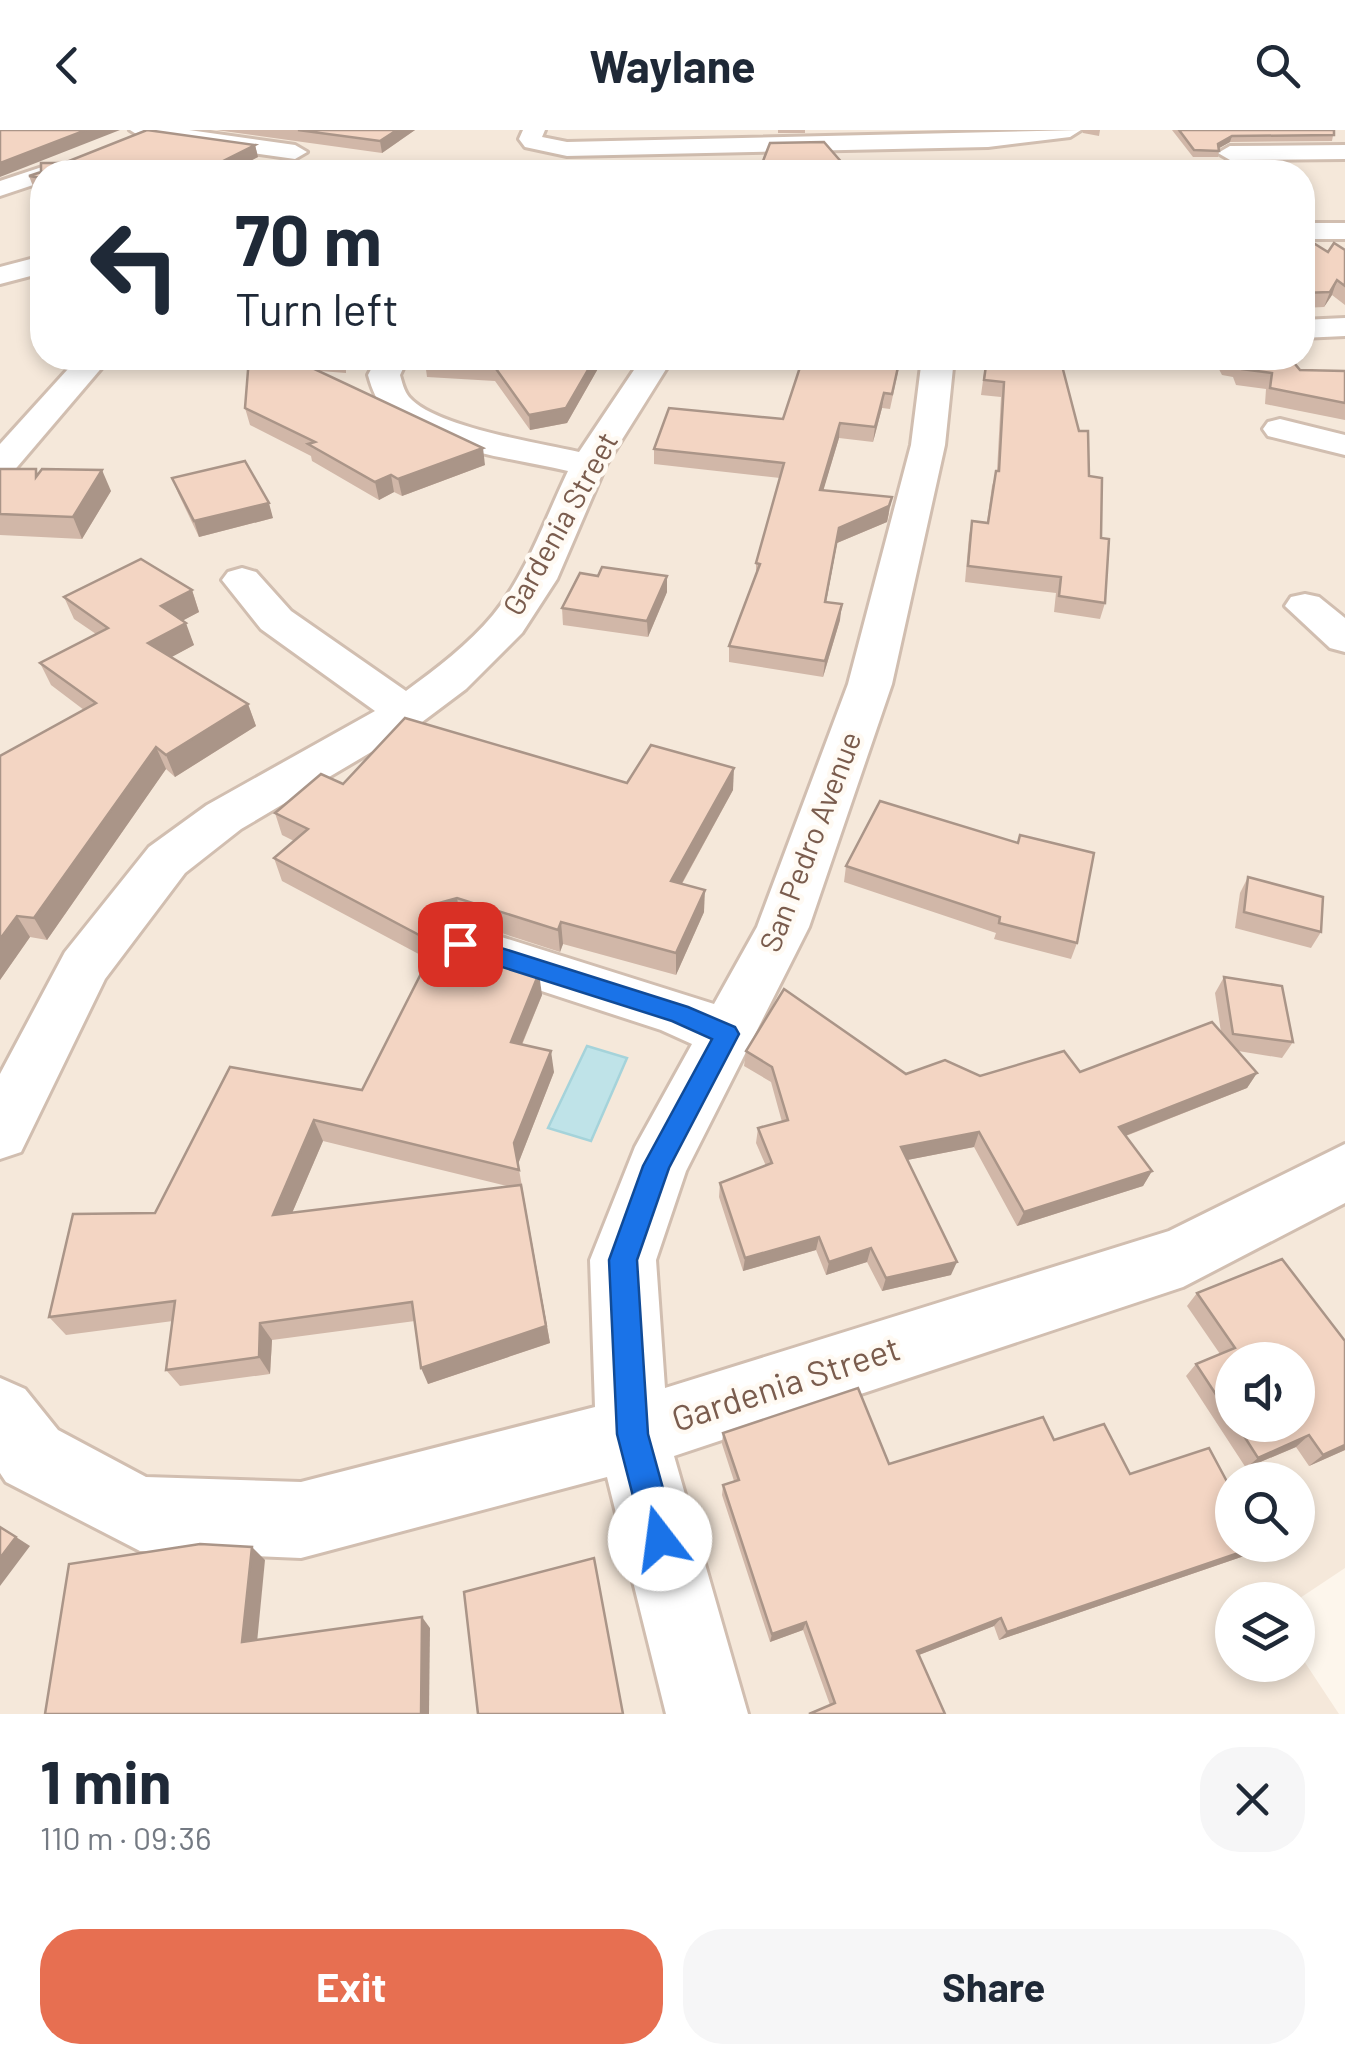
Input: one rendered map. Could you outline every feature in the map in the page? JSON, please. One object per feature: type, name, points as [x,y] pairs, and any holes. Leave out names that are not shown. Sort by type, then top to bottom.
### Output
[{"type":"street","points":[[114,145],[146,130],[304,146],[282,160]]},
{"type":"street","points":[[534,130],[530,139],[534,142],[567,148],[988,140],[1070,130]]},
{"type":"street","points":[[1230,153],[1345,152]]},
{"type":"street","points":[[0,171],[30,172]]},
{"type":"street","points":[[0,189],[30,179]]},
{"type":"street","points":[[1315,232],[1345,231]]},
{"type":"street","points":[[0,276],[30,267]]},
{"type":"street","points":[[1315,329],[1345,328]]},
{"type":"street","points":[[0,466],[16,427],[80,370]]},
{"type":"street","points":[[387,370],[388,391],[400,407],[436,426],[588,465]]},
{"type":"street","name":"Gardenia Street","points":[[0,1133],[84,967],[167,860],[224,818],[406,712],[451,679],[507,624],[537,578],[588,465],[648,370]]},
{"type":"street","name":"San Pedro Avenue","points":[[707,1714],[632,1434],[623,1260],[657,1166],[784,927],[870,684],[928,445],[937,370]]},
{"type":"street","points":[[1280,429],[1345,445]]},
{"type":"street","points":[[242,580],[276,620],[406,712]]},
{"type":"street","points":[[1305,606],[1345,639]]},
{"type":"street","points":[[460,944],[680,1014],[726,1034]]},
{"type":"street","name":"Gardenia Street","points":[[0,1414],[32,1456],[140,1514],[301,1520],[632,1434],[1183,1257],[1345,1172]]},
{"type":"shaded area","points":[[0,130],[1345,130],[1345,1568],[1315,1588],[1315,1582],[1215,1582],[1215,1682],[1315,1682],[1315,1678],[1339,1714],[0,1714]]},
{"type":"water","points":[[587,1046],[627,1058],[591,1141],[548,1128]]},
{"type":"building","points":[[0,130],[86,130],[0,163]]},
{"type":"building","points":[[147,130],[255,145],[225,160],[72,160]]},
{"type":"building","points":[[298,130],[397,130],[380,141]]},
{"type":"building","points":[[1179,130],[1334,130],[1334,135],[1232,136],[1218,144],[1219,151],[1194,150]]},
{"type":"building","points":[[824,142],[840,160],[763,160],[770,143]]},
{"type":"building","points":[[1334,243],[1345,250],[1345,286],[1337,280],[1330,292],[1315,293],[1315,244],[1328,252]]},
{"type":"building","points":[[248,370],[317,370],[483,448],[398,479],[391,475],[375,482],[308,444],[315,442],[245,408]]},
{"type":"building","points":[[497,370],[588,370],[566,408],[529,415]]},
{"type":"building","points":[[799,370],[897,370],[892,394],[884,393],[875,427],[840,423],[820,490],[892,497],[889,506],[839,528],[825,602],[842,604],[825,661],[729,646],[760,564],[756,563],[784,463],[654,449],[669,408],[783,419]]},
{"type":"building","points":[[985,370],[1063,370],[1079,431],[1088,431],[1089,476],[1102,478],[1101,538],[1109,539],[1105,603],[1059,596],[1061,577],[968,566],[972,521],[988,523],[999,471],[1004,382],[984,380]]},
{"type":"building","points":[[1250,370],[1345,371],[1345,403],[1270,388],[1272,373]]},
{"type":"building","points":[[245,461],[269,503],[194,521],[172,478]]},
{"type":"building","points":[[0,469],[36,469],[36,477],[42,469],[102,470],[73,517],[0,514]]},
{"type":"building","points":[[141,559],[192,590],[161,606],[186,623],[148,643],[248,704],[166,755],[156,747],[34,918],[17,916],[0,939],[0,756],[96,703],[40,663],[108,628],[64,597]]},
{"type":"building","points":[[602,567],[667,576],[647,621],[562,608],[580,573],[598,576]]},
{"type":"building","points":[[405,718],[627,783],[651,745],[734,768],[671,881],[705,890],[676,953],[561,922],[558,930],[457,898],[435,904],[425,920],[435,940],[539,973],[511,1042],[551,1051],[514,1143],[519,1170],[314,1120],[273,1215],[521,1185],[546,1326],[421,1368],[412,1302],[260,1323],[259,1357],[166,1370],[175,1301],[49,1317],[73,1214],[155,1213],[230,1067],[362,1090],[436,944],[274,858],[308,829],[275,813],[321,774],[343,784]]},
{"type":"building","points":[[880,801],[1018,843],[1020,835],[1094,853],[1077,943],[999,923],[1000,917],[846,866]]},
{"type":"building","points":[[1248,877],[1323,897],[1321,932],[1244,912]]},
{"type":"building","points":[[1224,977],[1282,986],[1293,1042],[1233,1034]]},
{"type":"building","points":[[784,989],[906,1074],[945,1060],[980,1076],[1064,1051],[1080,1072],[1212,1022],[1257,1073],[1119,1127],[1152,1171],[1024,1212],[979,1132],[901,1147],[957,1262],[886,1278],[871,1248],[829,1262],[819,1237],[745,1258],[720,1183],[772,1163],[758,1128],[788,1120],[772,1067],[746,1051]]},
{"type":"building","points":[[1282,1259],[1345,1341],[1345,1445],[1323,1455],[1314,1442],[1315,1342],[1231,1342],[1197,1293]]},
{"type":"building","points":[[1215,1356],[1215,1393],[1196,1364]]},
{"type":"building","points":[[858,1388],[889,1464],[1043,1417],[1054,1440],[1104,1424],[1130,1474],[1209,1448],[1216,1462],[1215,1561],[1007,1632],[1001,1618],[917,1651],[945,1714],[809,1714],[835,1703],[806,1622],[772,1634],[723,1485],[739,1480],[723,1433]]},
{"type":"building","points":[[1248,1442],[1293,1442],[1258,1458]]},
{"type":"building","points":[[0,1527],[16,1537],[0,1558]]},
{"type":"building","points":[[200,1544],[252,1547],[242,1642],[422,1617],[421,1714],[45,1714],[69,1564]]},
{"type":"building","points":[[594,1558],[623,1714],[478,1714],[464,1592]]},
{"type":"route","points":[[460,944],[680,1014],[726,1034],[657,1166],[623,1260],[632,1434],[660,1539]]}]
